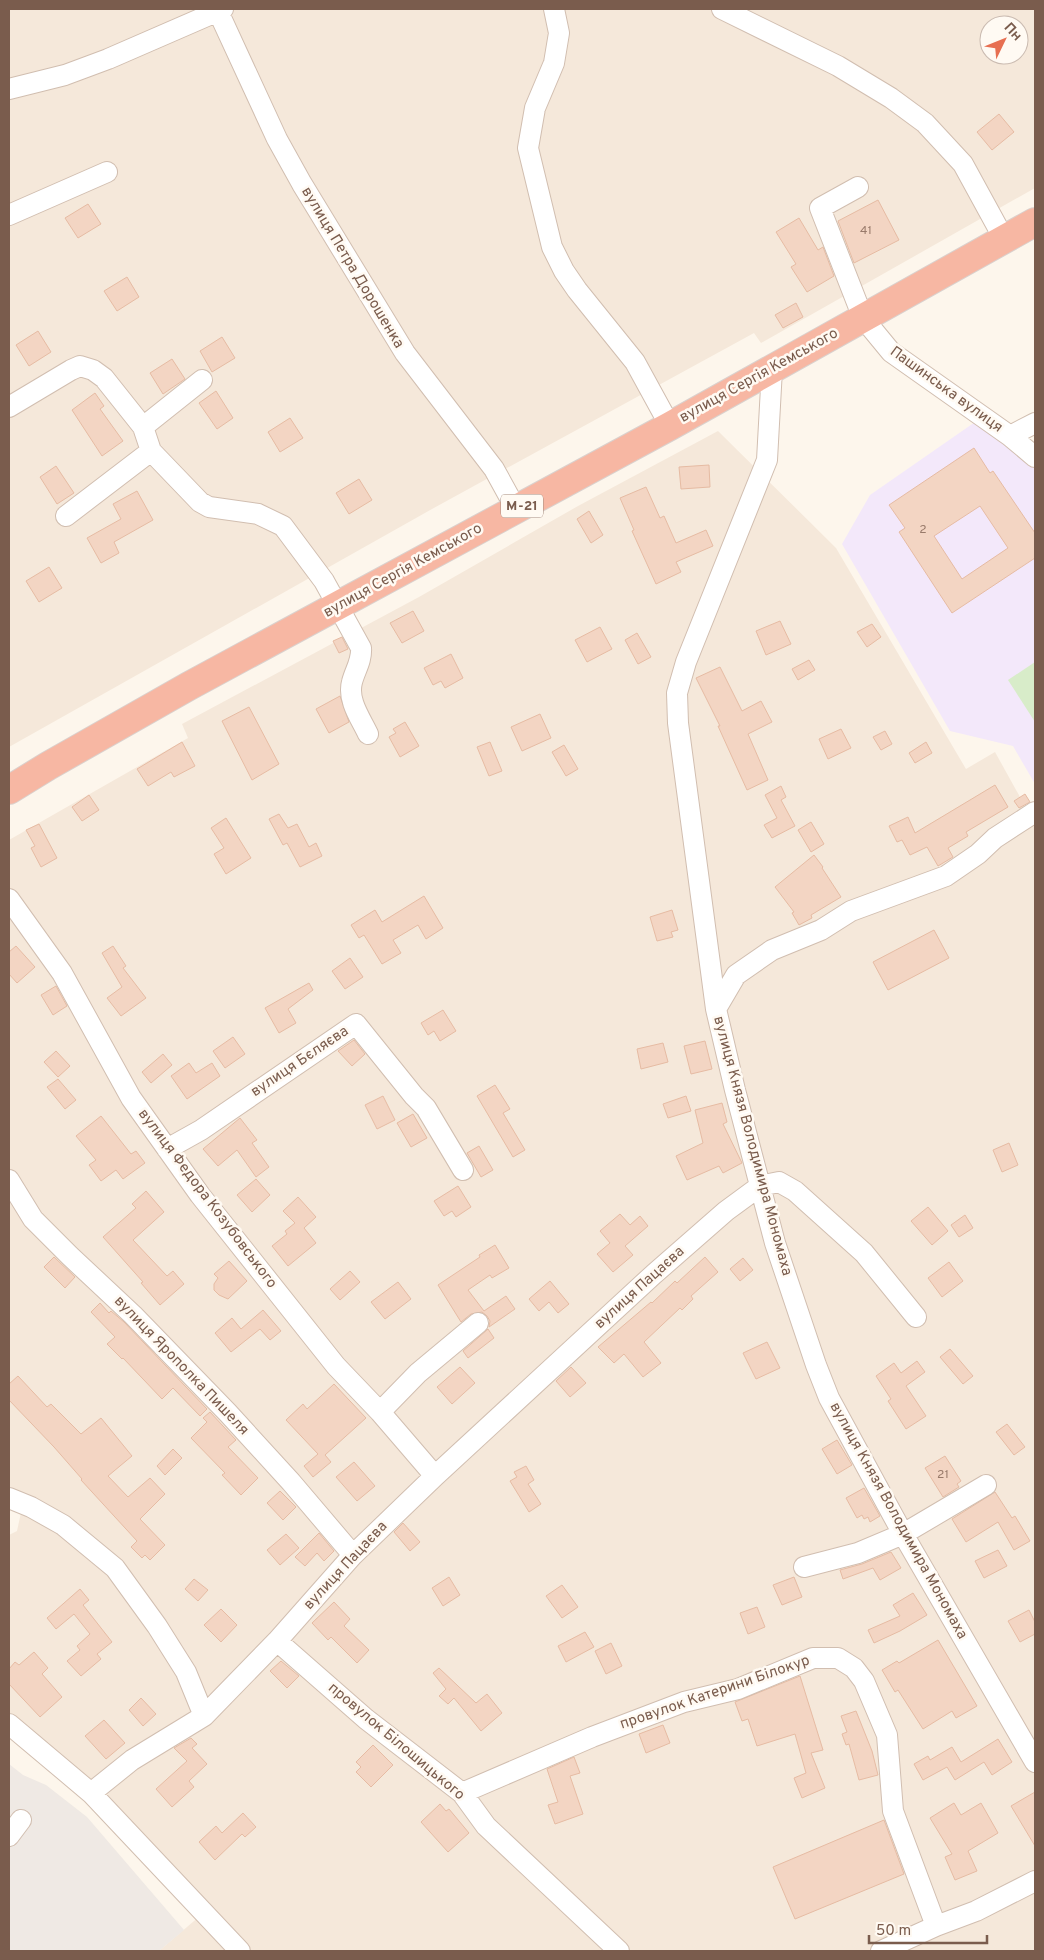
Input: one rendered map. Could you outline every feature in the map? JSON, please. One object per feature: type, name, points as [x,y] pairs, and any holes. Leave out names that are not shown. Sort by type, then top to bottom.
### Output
[{"type":"highway","name":"вулиця Сергія Кемського","points":[[9,790],[181,691],[670,426],[1035,222]]},
{"type":"street","points":[[9,89],[65,75],[108,59],[219,9]]},
{"type":"street","name":"вулиця Петра Дорошенка","points":[[219,9],[277,139],[302,184],[404,353],[494,468],[516,509]]},
{"type":"street","points":[[554,9],[560,33],[554,63],[535,108],[528,148],[552,247],[564,271],[577,290],[635,362],[670,426]]},
{"type":"street","points":[[722,9],[838,66],[891,98],[925,124],[963,164],[1004,239]]},
{"type":"street","points":[[9,215],[107,172]]},
{"type":"street","name":"Пашинська вулиця","points":[[858,187],[820,208],[863,318],[891,352],[1010,436],[1035,457]]},
{"type":"street","points":[[9,407],[71,370],[80,366],[92,370],[104,378],[143,427],[151,451],[200,502],[209,507],[258,514],[283,526],[324,581],[361,648],[361,659],[351,684],[350,694],[368,734]]},
{"type":"street","name":"вулиця Князя Володимира Мономаха","points":[[772,369],[767,460],[686,662],[677,694],[678,723],[716,1009],[774,1243],[826,1390],[903,1534],[1035,1762]]},
{"type":"street","points":[[143,427],[202,380]]},
{"type":"street","points":[[1010,436],[1035,423]]},
{"type":"street","points":[[66,516],[151,451]]},
{"type":"street","points":[[716,1009],[736,975],[772,950],[821,930],[851,911],[946,876],[978,854],[995,838],[1035,812]]},
{"type":"street","name":"вулиця Федора Козубовського","points":[[9,899],[62,973],[131,1098],[200,1195],[336,1366],[380,1412],[436,1476]]},
{"type":"street","name":"вулиця Бєляєва","points":[[167,1149],[200,1130],[356,1024],[414,1096],[426,1108],[463,1170]]},
{"type":"street","name":"вулиця Ярополка Пишеля","points":[[9,1180],[33,1219],[133,1314],[228,1413],[291,1482],[353,1555]]},
{"type":"street","points":[[760,1186],[779,1182],[795,1191],[864,1253],[916,1317]]},
{"type":"street","name":"вулиця Пацаєва","points":[[91,1793],[132,1760],[204,1716],[277,1641],[353,1555],[654,1274],[726,1211],[760,1186]]},
{"type":"street","points":[[380,1412],[418,1373],[478,1324]]},
{"type":"street","points":[[804,1567],[858,1553],[903,1534],[986,1485]]},
{"type":"street","points":[[9,1498],[31,1507],[63,1525],[114,1568],[158,1626],[186,1672],[204,1716]]},
{"type":"street","name":"провулок Білошицького","points":[[277,1641],[366,1719],[462,1793],[486,1826],[619,1951]]},
{"type":"street","name":"провулок Катерини Білокур","points":[[462,1793],[592,1737],[684,1702],[738,1689],[813,1658],[838,1658],[854,1668],[864,1681],[887,1735],[893,1811],[936,1926]]},
{"type":"street","points":[[9,1724],[91,1793],[240,1951]]},
{"type":"street","points":[[9,1836],[22,1820]]},
{"type":"street","points":[[880,1951],[936,1926],[976,1911],[1035,1881]]},
{"type":"shaded area","points":[[9,9],[1035,9],[1035,188],[761,343],[754,333],[432,509],[9,747]]},
{"type":"shaded area","points":[[978,420],[1035,462],[1035,784],[1013,746],[950,731],[842,544],[870,495]]},
{"type":"shaded area","points":[[718,431],[836,548],[966,769],[995,752],[1035,824],[1035,1951],[159,1951],[201,1915],[9,1722],[9,1535],[17,1531],[22,1508],[9,1500],[9,840],[188,738],[182,724],[419,597],[578,506]]},
{"type":"shaded area","points":[[9,1764],[23,1775],[46,1785],[87,1817],[184,1930],[159,1951],[9,1951]]},
{"type":"green space","points":[[1035,662],[1035,722],[1008,680]]},
{"type":"building","points":[[999,114],[1014,132],[992,150],[977,132]]},
{"type":"building","points":[[878,200],[899,240],[854,263],[838,221]]},
{"type":"building","points":[[88,204],[101,224],[78,238],[65,218]]},
{"type":"building","points":[[799,218],[818,250],[823,247],[834,276],[807,292],[791,267],[796,264],[776,232]]},
{"type":"building","points":[[127,277],[139,297],[117,311],[104,291]]},
{"type":"building","points":[[796,303],[803,317],[783,328],[775,315]]},
{"type":"building","points":[[38,331],[51,352],[29,366],[16,345]]},
{"type":"building","points":[[222,337],[235,358],[212,372],[200,351]]},
{"type":"building","points":[[172,359],[185,379],[163,394],[150,373]]},
{"type":"building","points":[[216,391],[233,418],[217,429],[199,403]]},
{"type":"building","points":[[95,393],[104,406],[100,409],[123,441],[102,456],[72,410]]},
{"type":"building","points":[[290,418],[303,438],[280,452],[268,432]]},
{"type":"building","points":[[974,448],[990,473],[993,471],[1035,533],[1035,558],[952,613],[899,532],[905,528],[889,505]],"holes":[[[980,506],[1008,548],[962,579],[934,536]]]},
{"type":"building","points":[[709,465],[710,487],[681,489],[679,467]]},
{"type":"building","points":[[56,466],[74,493],[57,504],[40,477]]},
{"type":"building","points":[[359,479],[372,500],[349,514],[336,493]]},
{"type":"building","points":[[646,487],[660,518],[664,516],[676,543],[706,530],[713,546],[676,562],[681,572],[656,584],[632,531],[634,530],[620,498]]},
{"type":"building","points":[[137,491],[153,520],[114,542],[119,553],[101,563],[87,538],[121,519],[113,504]]},
{"type":"building","points":[[589,511],[603,535],[591,543],[577,519]]},
{"type":"building","points":[[49,567],[62,588],[39,602],[26,581]]},
{"type":"building","points":[[413,611],[424,631],[402,643],[390,623]]},
{"type":"building","points":[[780,621],[791,644],[766,655],[756,631]]},
{"type":"building","points":[[872,624],[881,637],[867,647],[857,632]]},
{"type":"building","points":[[600,627],[612,649],[587,662],[575,640]]},
{"type":"building","points":[[637,633],[651,657],[638,664],[625,640]]},
{"type":"building","points":[[342,637],[348,649],[339,653],[333,641]]},
{"type":"building","points":[[451,654],[463,678],[445,688],[441,681],[433,685],[424,668]]},
{"type":"building","points":[[809,660],[815,670],[798,680],[792,669]]},
{"type":"building","points":[[720,667],[742,711],[761,701],[772,722],[748,734],[768,780],[747,790],[718,726],[720,726],[696,678]]},
{"type":"building","points":[[340,696],[349,722],[329,733],[316,709]]},
{"type":"building","points":[[249,707],[279,764],[252,780],[222,721]]},
{"type":"building","points":[[540,714],[551,738],[522,751],[511,727]]},
{"type":"building","points":[[405,722],[419,746],[400,757],[389,737],[396,733],[393,729]]},
{"type":"building","points":[[841,729],[851,748],[828,759],[819,739]]},
{"type":"building","points":[[885,731],[892,744],[881,750],[873,737]]},
{"type":"building","points":[[182,742],[195,766],[174,777],[171,772],[148,786],[137,769]]},
{"type":"building","points":[[490,742],[502,771],[489,776],[477,747]]},
{"type":"building","points":[[926,742],[932,753],[915,763],[909,753]]},
{"type":"building","points":[[564,745],[578,769],[566,776],[552,752]]},
{"type":"building","points":[[995,785],[1008,807],[966,832],[968,836],[948,848],[953,857],[938,866],[927,847],[910,855],[902,840],[897,842],[889,826],[908,817],[915,833]]},
{"type":"building","points":[[781,786],[786,797],[781,800],[795,826],[772,838],[764,825],[777,818],[765,795]]},
{"type":"building","points":[[1025,794],[1030,802],[1019,808],[1014,801]]},
{"type":"building","points":[[89,795],[99,810],[82,821],[72,807]]},
{"type":"building","points":[[279,814],[288,828],[297,824],[309,847],[316,843],[322,856],[300,867],[287,843],[283,845],[269,819]]},
{"type":"building","points":[[226,818],[251,858],[226,874],[214,854],[224,848],[211,828]]},
{"type":"building","points":[[811,822],[824,844],[811,852],[798,830]]},
{"type":"building","points":[[39,824],[57,858],[41,867],[31,848],[35,846],[26,830]]},
{"type":"building","points":[[814,855],[841,897],[811,915],[812,918],[799,925],[792,913],[794,912],[775,887]]},
{"type":"building","points":[[424,896],[443,928],[426,939],[418,925],[393,940],[401,953],[382,964],[364,935],[359,938],[351,925],[375,910],[382,922]]},
{"type":"building","points":[[672,910],[678,930],[671,932],[673,937],[657,941],[650,917]]},
{"type":"building","points":[[934,930],[949,958],[888,990],[873,962]]},
{"type":"building","points":[[16,946],[35,967],[17,983],[9,974],[9,952]]},
{"type":"building","points":[[113,946],[126,966],[123,968],[146,998],[121,1016],[107,998],[122,987],[102,953]]},
{"type":"building","points":[[350,958],[363,977],[345,989],[332,971]]},
{"type":"building","points":[[309,983],[313,990],[288,1009],[296,1023],[279,1033],[265,1008]]},
{"type":"building","points":[[56,986],[67,1006],[53,1015],[41,995]]},
{"type":"building","points":[[443,1010],[456,1031],[440,1041],[434,1031],[428,1035],[421,1023]]},
{"type":"building","points":[[233,1037],[245,1054],[225,1068],[213,1051]]},
{"type":"building","points":[[354,1040],[365,1054],[352,1066],[338,1051]]},
{"type":"building","points":[[705,1041],[712,1069],[691,1074],[684,1046]]},
{"type":"building","points":[[663,1043],[668,1062],[641,1069],[637,1049]]},
{"type":"building","points":[[56,1051],[70,1066],[58,1077],[44,1062]]},
{"type":"building","points":[[163,1054],[172,1065],[151,1083],[142,1072]]},
{"type":"building","points":[[189,1063],[196,1073],[212,1063],[220,1076],[187,1099],[171,1076]]},
{"type":"building","points":[[58,1079],[76,1100],[65,1109],[47,1087]]},
{"type":"building","points":[[495,1085],[510,1109],[503,1113],[525,1150],[513,1157],[477,1096]]},
{"type":"building","points":[[383,1096],[395,1120],[377,1129],[365,1105]]},
{"type":"building","points":[[686,1096],[691,1111],[668,1118],[663,1104]]},
{"type":"building","points":[[722,1103],[727,1122],[723,1124],[742,1163],[723,1173],[719,1166],[687,1180],[676,1156],[703,1143],[695,1110]]},
{"type":"building","points":[[413,1114],[427,1138],[411,1147],[397,1123]]},
{"type":"building","points":[[101,1116],[131,1154],[136,1151],[145,1163],[123,1179],[116,1170],[101,1181],[89,1165],[96,1160],[76,1136]]},
{"type":"building","points":[[240,1118],[257,1140],[252,1143],[269,1167],[256,1177],[237,1150],[218,1166],[203,1149]]},
{"type":"building","points":[[1009,1143],[1018,1165],[1002,1172],[993,1150]]},
{"type":"building","points":[[479,1146],[493,1170],[481,1177],[467,1153]]},
{"type":"building","points":[[256,1179],[270,1195],[252,1212],[237,1195]]},
{"type":"building","points":[[458,1186],[471,1207],[456,1217],[452,1211],[444,1216],[434,1201]]},
{"type":"building","points":[[146,1191],[164,1212],[133,1240],[167,1276],[173,1271],[184,1284],[160,1305],[141,1283],[143,1282],[103,1237],[136,1208],[132,1204]]},
{"type":"building","points":[[298,1197],[316,1217],[304,1228],[316,1243],[288,1266],[272,1246],[287,1234],[285,1231],[295,1223],[283,1211]]},
{"type":"building","points":[[928,1207],[948,1231],[932,1245],[911,1221]]},
{"type":"building","points":[[620,1214],[630,1225],[640,1216],[648,1226],[625,1246],[633,1255],[613,1272],[597,1254],[610,1243],[600,1231]]},
{"type":"building","points":[[965,1215],[973,1228],[959,1237],[951,1225]]},
{"type":"building","points":[[495,1245],[509,1268],[492,1278],[490,1275],[468,1290],[484,1311],[506,1296],[515,1309],[489,1327],[490,1321],[482,1312],[471,1314],[461,1322],[438,1285]]},
{"type":"building","points":[[54,1257],[75,1277],[65,1288],[44,1267]]},
{"type":"building","points":[[705,1257],[718,1272],[691,1296],[693,1299],[682,1310],[680,1308],[644,1342],[661,1363],[643,1377],[624,1354],[614,1363],[598,1347],[652,1303],[675,1281],[677,1283]]},
{"type":"building","points":[[743,1258],[753,1270],[740,1281],[730,1269]]},
{"type":"building","points":[[229,1261],[247,1281],[228,1299],[219,1295],[214,1290],[214,1284],[218,1278],[214,1274]]},
{"type":"building","points":[[949,1262],[963,1281],[942,1297],[928,1278]]},
{"type":"building","points":[[350,1271],[360,1282],[340,1300],[330,1289]]},
{"type":"building","points":[[550,1281],[569,1304],[558,1313],[549,1302],[539,1311],[529,1299]]},
{"type":"building","points":[[398,1282],[411,1299],[385,1319],[371,1302]]},
{"type":"building","points":[[100,1303],[109,1313],[111,1311],[124,1322],[207,1409],[200,1416],[173,1388],[162,1399],[107,1344],[115,1337],[91,1312]]},
{"type":"building","points":[[263,1310],[281,1331],[270,1340],[260,1329],[231,1352],[215,1333],[232,1318],[241,1329]]},
{"type":"building","points":[[488,1329],[494,1338],[468,1358],[463,1351]]},
{"type":"building","points":[[767,1342],[780,1368],[756,1379],[743,1353]]},
{"type":"building","points":[[950,1349],[973,1376],[963,1384],[940,1357]]},
{"type":"building","points":[[917,1361],[925,1372],[906,1386],[926,1416],[906,1429],[888,1401],[891,1399],[876,1376],[894,1363],[901,1373]]},
{"type":"building","points":[[460,1367],[475,1383],[452,1404],[437,1387]]},
{"type":"building","points":[[571,1367],[586,1383],[570,1397],[556,1381]]},
{"type":"building","points":[[18,1376],[47,1407],[51,1404],[81,1434],[101,1418],[132,1456],[108,1476],[128,1497],[150,1478],[165,1494],[140,1519],[165,1545],[150,1560],[145,1555],[142,1558],[131,1547],[137,1541],[81,1480],[54,1447],[9,1400],[9,1384]]},
{"type":"building","points":[[334,1384],[366,1418],[325,1455],[331,1462],[313,1477],[304,1466],[318,1454],[286,1420],[303,1404],[307,1409]]},
{"type":"building","points":[[210,1412],[236,1440],[228,1447],[258,1478],[241,1495],[222,1475],[225,1473],[191,1438],[207,1422],[203,1418]]},
{"type":"building","points":[[1007,1424],[1025,1447],[1014,1455],[996,1432]]},
{"type":"building","points":[[837,1440],[852,1465],[837,1474],[822,1449]]},
{"type":"building","points":[[173,1449],[182,1458],[165,1475],[157,1466]]},
{"type":"building","points":[[945,1456],[961,1481],[957,1484],[959,1487],[943,1497],[925,1468]]},
{"type":"building","points":[[354,1462],[375,1486],[357,1501],[336,1477]]},
{"type":"building","points":[[526,1466],[534,1480],[528,1484],[541,1504],[529,1512],[510,1481],[517,1477],[514,1472]]},
{"type":"building","points":[[864,1488],[880,1516],[870,1522],[868,1517],[864,1519],[862,1515],[857,1518],[846,1498]]},
{"type":"building","points":[[280,1491],[296,1507],[283,1520],[267,1503]]},
{"type":"building","points":[[995,1492],[1012,1518],[1015,1516],[1030,1541],[1014,1550],[998,1522],[966,1542],[952,1519]]},
{"type":"building","points":[[403,1523],[420,1542],[410,1551],[394,1532]]},
{"type":"building","points":[[319,1533],[334,1551],[324,1561],[317,1553],[305,1566],[295,1557]]},
{"type":"building","points":[[286,1534],[299,1548],[280,1565],[267,1550]]},
{"type":"building","points":[[998,1550],[1007,1566],[984,1578],[975,1561]]},
{"type":"building","points":[[891,1552],[901,1568],[880,1580],[873,1568],[843,1579],[840,1570],[862,1564]]},
{"type":"building","points":[[449,1577],[460,1595],[443,1606],[432,1588]]},
{"type":"building","points":[[794,1577],[802,1597],[782,1605],[773,1585]]},
{"type":"building","points":[[194,1579],[208,1590],[198,1601],[185,1589]]},
{"type":"building","points":[[562,1585],[578,1607],[562,1618],[546,1596]]},
{"type":"building","points":[[80,1589],[89,1600],[83,1605],[112,1642],[97,1654],[101,1659],[81,1676],[67,1661],[80,1650],[77,1646],[90,1634],[74,1614],[56,1629],[47,1618]]},
{"type":"building","points":[[913,1593],[927,1615],[900,1631],[874,1643],[868,1630],[900,1616],[893,1605]]},
{"type":"building","points":[[334,1602],[350,1619],[344,1626],[369,1650],[357,1663],[331,1637],[328,1640],[312,1623]]},
{"type":"building","points":[[757,1607],[765,1627],[748,1634],[740,1613]]},
{"type":"building","points":[[221,1609],[237,1625],[221,1642],[204,1625]]},
{"type":"building","points":[[1029,1610],[1035,1622],[1035,1634],[1020,1642],[1008,1621]]},
{"type":"building","points":[[585,1632],[594,1647],[566,1662],[558,1646]]},
{"type":"building","points":[[938,1640],[977,1706],[956,1718],[952,1711],[923,1729],[898,1690],[895,1692],[882,1670],[897,1661],[899,1663]]},
{"type":"building","points":[[611,1643],[622,1666],[606,1674],[595,1651]]},
{"type":"building","points":[[34,1652],[48,1668],[42,1674],[62,1697],[40,1717],[9,1684],[9,1669],[15,1662],[19,1665]]},
{"type":"building","points":[[281,1661],[299,1676],[287,1688],[270,1671]]},
{"type":"building","points":[[439,1668],[476,1703],[487,1694],[502,1713],[481,1731],[454,1698],[448,1704],[439,1696],[446,1689],[433,1673]]},
{"type":"building","points":[[800,1676],[823,1750],[811,1753],[825,1788],[802,1798],[794,1778],[806,1773],[795,1734],[757,1746],[748,1719],[742,1721],[735,1702]]},
{"type":"building","points":[[141,1698],[156,1714],[143,1726],[129,1710]]},
{"type":"building","points":[[856,1711],[872,1751],[878,1775],[859,1780],[849,1744],[846,1745],[842,1734],[847,1732],[841,1716]]},
{"type":"building","points":[[104,1720],[125,1743],[106,1759],[85,1736]]},
{"type":"building","points":[[663,1725],[670,1743],[646,1753],[639,1734]]},
{"type":"building","points":[[191,1738],[197,1744],[192,1748],[207,1764],[189,1781],[194,1787],[172,1807],[156,1789],[187,1761],[174,1748]]},
{"type":"building","points":[[998,1739],[1012,1762],[992,1775],[984,1762],[955,1780],[947,1767],[923,1780],[914,1764],[928,1756],[930,1760],[952,1747],[961,1762]]},
{"type":"building","points":[[373,1745],[393,1765],[371,1787],[356,1772],[361,1767],[356,1762]]},
{"type":"building","points":[[574,1757],[580,1773],[570,1776],[583,1814],[555,1824],[548,1805],[558,1802],[547,1769]]},
{"type":"building","points":[[1035,1792],[1035,1846],[1011,1806]]},
{"type":"building","points":[[954,1803],[961,1815],[981,1803],[998,1833],[968,1851],[977,1871],[955,1880],[945,1857],[952,1854],[930,1818]]},
{"type":"building","points":[[440,1804],[446,1811],[449,1809],[469,1833],[448,1852],[421,1822]]},
{"type":"building","points":[[243,1813],[256,1827],[245,1837],[242,1834],[215,1860],[199,1842],[216,1826],[222,1833]]},
{"type":"building","points":[[884,1820],[904,1874],[795,1919],[773,1867]]}]
